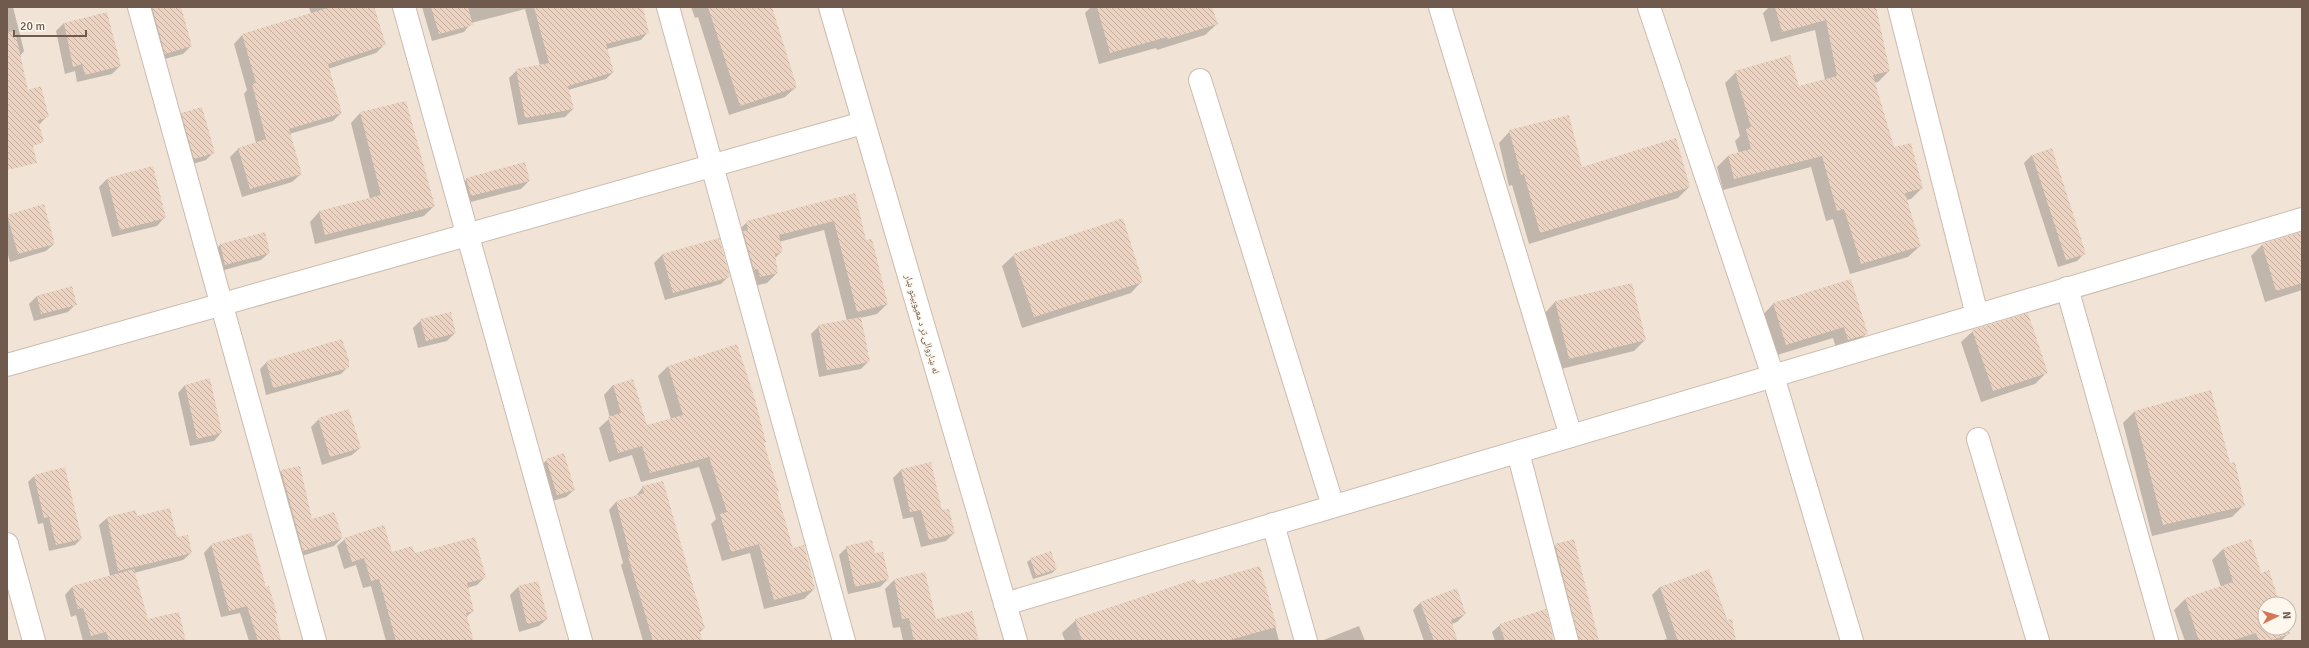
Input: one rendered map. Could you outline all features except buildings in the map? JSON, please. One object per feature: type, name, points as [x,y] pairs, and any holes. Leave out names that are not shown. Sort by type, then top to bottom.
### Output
[{"type":"street","points":[[139,7],[315,641]]},
{"type":"street","points":[[404,7],[581,641]]},
{"type":"street","points":[[668,7],[844,641]]},
{"type":"street","name":"له ښاروالۍ تر د معیوبیتو ښار","points":[[830,7],[1016,641]]},
{"type":"street","points":[[1440,7],[1571,436]]},
{"type":"street","points":[[1649,7],[1773,376],[1852,641]]},
{"type":"street","points":[[1899,7],[1977,315]]},
{"type":"street","points":[[1200,80],[1333,506]]},
{"type":"street","points":[[7,365],[863,123]]},
{"type":"street","points":[[1005,604],[2302,218]]},
{"type":"street","points":[[2067,288],[2167,641]]},
{"type":"street","points":[[1978,439],[2038,641]]},
{"type":"street","points":[[1518,452],[1567,641]]},
{"type":"street","points":[[1273,524],[1306,641]]},
{"type":"street","points":[[7,544],[34,641]]},
{"type":"shaded area","points":[[7,7],[2302,7],[2302,641],[7,641]]}]
